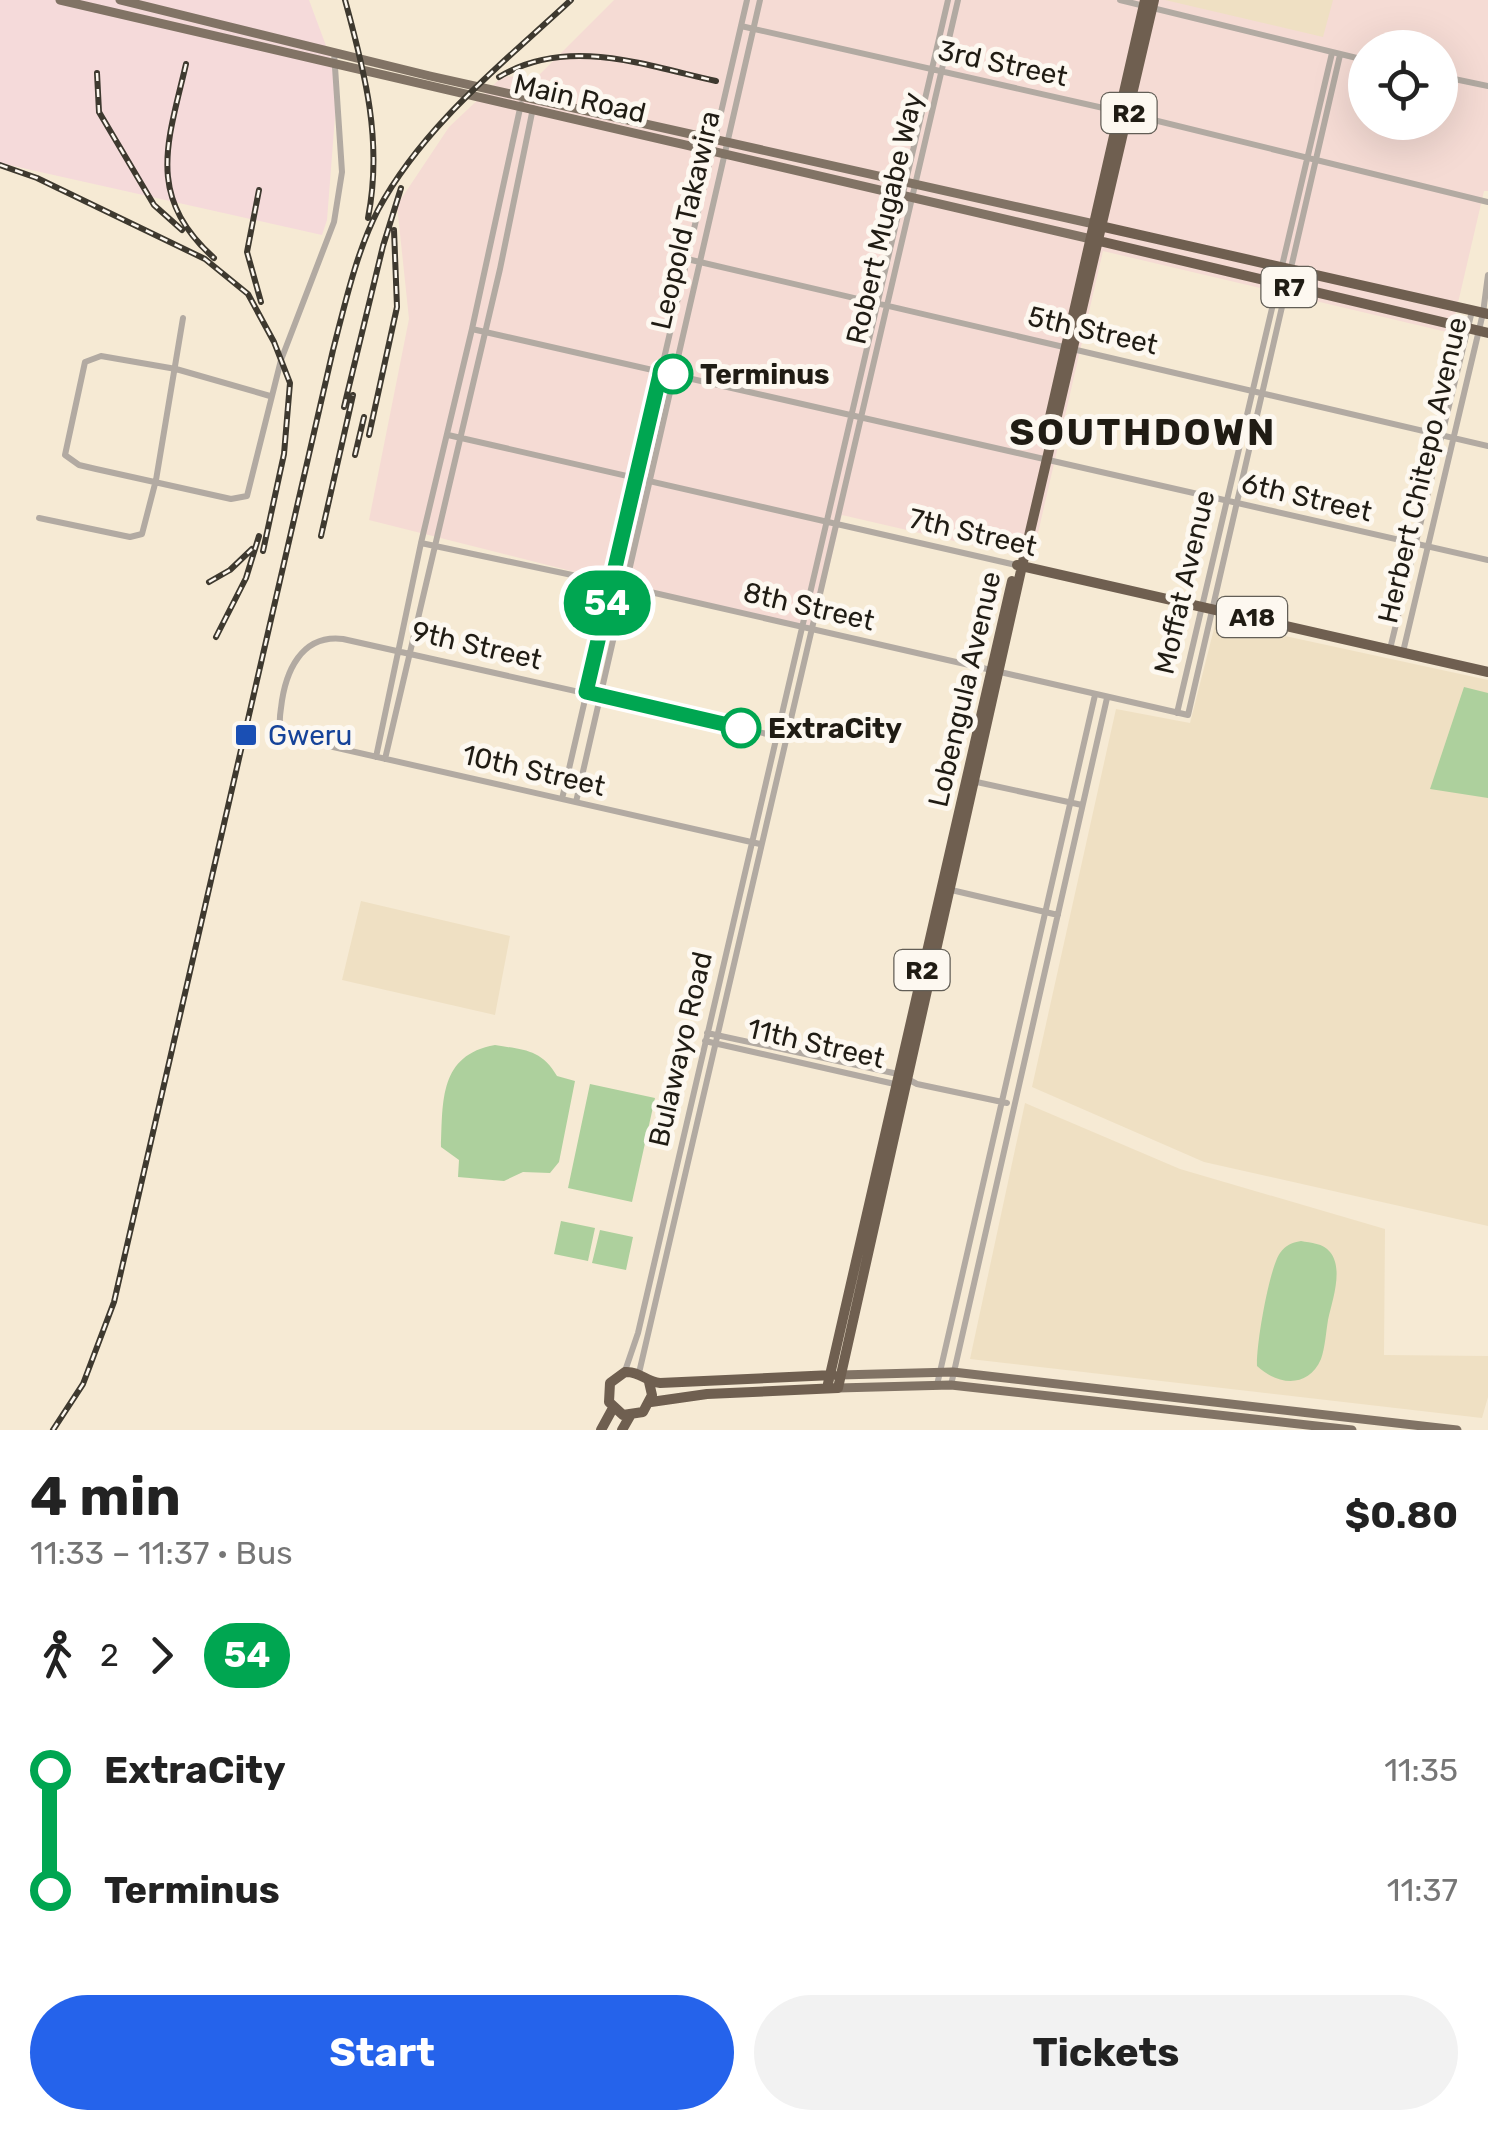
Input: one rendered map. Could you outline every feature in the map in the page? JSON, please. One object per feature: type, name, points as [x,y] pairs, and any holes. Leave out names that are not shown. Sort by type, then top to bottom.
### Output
[{"type":"highway","name":"Lobengula Avenue","points":[[832,1388],[1149,3]]},
{"type":"highway","name":"R7","points":[[1099,225],[1481,313]]},
{"type":"highway","name":"R7","points":[[1095,240],[1477,330]]},
{"type":"highway","points":[[1166,257],[1170,242]]},
{"type":"highway","points":[[1218,270],[1222,253]]},
{"type":"highway","points":[[1344,300],[1349,282]]},
{"type":"highway","points":[[1406,314],[1411,296]]},
{"type":"highway","name":"7th Street","points":[[1019,566],[1488,672]]},
{"type":"highway","points":[[601,1430],[612,1408],[608,1390],[614,1378],[625,1372],[640,1374],[649,1382],[651,1402]]},
{"type":"highway","points":[[649,1382],[834,1375]]},
{"type":"highway","points":[[622,1430],[630,1416],[642,1412],[651,1402],[707,1394],[832,1388]]},
{"type":"highway","points":[[612,1408],[630,1416]]},
{"type":"main road","name":"Main Road","points":[[60,0],[1095,240]]},
{"type":"main road","name":"Main Road","points":[[120,0],[1099,225]]},
{"type":"main road","points":[[233,41],[236,28]]},
{"type":"main road","points":[[612,128],[617,116]]},
{"type":"main road","points":[[834,1375],[954,1372],[1456,1430]]},
{"type":"main road","points":[[832,1388],[950,1385],[1352,1430]]},
{"type":"street","name":"Leopold Takawira","points":[[562,798],[747,0]]},
{"type":"street","name":"Leopold Takawira","points":[[576,802],[760,0]]},
{"type":"street","name":"Robert Mugabe Way","points":[[776,735],[837,523],[856,416],[908,197],[948,0]]},
{"type":"street","name":"Robert Mugabe Way","points":[[911,182],[958,0]]},
{"type":"street","points":[[1120,0],[1149,3],[1348,56]]},
{"type":"street","name":"3rd Street","points":[[742,26],[1125,113],[1488,202]]},
{"type":"street","points":[[270,396],[176,370],[101,356],[92,358],[85,362],[64,451],[67,460],[79,466],[156,480],[231,500],[243,500],[250,490],[270,396],[337,209],[342,172],[334,52]]},
{"type":"street","name":"Moffat Avenue","points":[[1176,713],[1238,505],[1264,393],[1308,159],[1336,54]]},
{"type":"street","name":"Moffat Avenue","points":[[1286,268],[1317,161],[1336,54]]},
{"type":"street","points":[[1458,80],[1488,86]]},
{"type":"street","points":[[380,758],[420,544],[520,107],[530,96]]},
{"type":"street","points":[[380,758],[410,653],[461,438],[532,110],[530,96]]},
{"type":"street","points":[[497,216],[510,218]]},
{"type":"street","name":"5th Street","points":[[687,258],[1488,446]]},
{"type":"street","name":"Herbert Chitepo Avenue","points":[[1402,653],[1488,276]]},
{"type":"street","name":"Moffat Avenue","points":[[1188,716],[1226,502],[1282,286]]},
{"type":"street","points":[[39,518],[130,537],[146,529],[183,318]]},
{"type":"street","name":"6th Street","points":[[472,329],[1488,560]]},
{"type":"street","name":"Herbert Chitepo Avenue","points":[[1390,650],[1440,436],[1477,330]]},
{"type":"street","name":"Robert Mugabe Way","points":[[785,738],[827,521],[856,416]]},
{"type":"street","name":"7th Street","points":[[448,435],[1019,566]]},
{"type":"street","name":"8th Street","points":[[420,544],[624,586],[1188,716]]},
{"type":"street","name":"9th Street","points":[[298,739],[286,734],[280,722],[288,671],[294,660],[314,643],[334,638],[785,738]]},
{"type":"street","points":[[937,1384],[1096,695]]},
{"type":"street","points":[[950,1385],[1107,698]]},
{"type":"street","name":"Bulawayo Road","points":[[625,1372],[638,1333],[776,735]]},
{"type":"street","name":"Bulawayo Road","points":[[640,1374],[785,738]]},
{"type":"street","name":"10th Street","points":[[298,739],[760,844]]},
{"type":"street","points":[[970,781],[1082,805]]},
{"type":"street","points":[[1060,857],[1070,859]]},
{"type":"street","points":[[946,888],[1058,915]]},
{"type":"street","points":[[1024,1012],[1035,1015]]},
{"type":"street","name":"11th Street","points":[[706,1037],[1015,1105]]},
{"type":"street","points":[[957,1299],[970,1302]]},
{"type":"street","points":[[638,1333],[649,1335]]},
{"type":"shaded area","points":[[0,0],[309,0],[338,78],[327,220],[322,235],[0,163]]},
{"type":"shaded area","points":[[614,0],[1488,0],[1488,191],[1484,191],[1451,333],[1103,251],[1032,559],[842,515],[813,632],[369,520],[409,319],[397,205],[449,127],[503,76],[536,78]]},
{"type":"shaded area","points":[[1165,0],[1333,0],[1323,37]]},
{"type":"shaded area","points":[[1216,621],[1488,680],[1488,1226],[1204,1162],[1032,1087],[1116,709],[1190,723]]},
{"type":"shaded area","points":[[361,901],[510,936],[495,1015],[342,980]]},
{"type":"shaded area","points":[[1025,1103],[1180,1169],[1385,1229],[1384,1355],[1488,1356],[1488,1397],[1482,1418],[970,1359]]},
{"type":"green space","points":[[1464,687],[1488,693],[1488,798],[1430,789]]},
{"type":"green space","points":[[495,1045],[531,1052],[545,1060],[557,1076],[575,1081],[559,1162],[550,1173],[523,1172],[504,1181],[458,1177],[459,1160],[441,1147],[444,1097],[454,1070],[477,1050]]},
{"type":"green space","points":[[590,1084],[655,1098],[632,1202],[568,1188]]},
{"type":"green space","points":[[561,1221],[595,1228],[588,1261],[554,1254]]},
{"type":"green space","points":[[600,1230],[633,1237],[626,1270],[592,1263]]},
{"type":"green space","points":[[1301,1241],[1330,1252],[1336,1267],[1336,1285],[1321,1359],[1308,1375],[1292,1381],[1274,1377],[1257,1366],[1276,1262],[1284,1248]]},
{"type":"railway","points":[[345,0],[365,81],[373,135],[368,218]]},
{"type":"railway","points":[[53,1430],[83,1384],[114,1302],[333,350],[363,244],[378,210],[417,151],[491,72],[571,0]]},
{"type":"railway","points":[[499,77],[551,58],[579,56],[634,62],[716,81]]},
{"type":"railway","points":[[186,64],[169,143],[170,190],[192,235],[214,258]]},
{"type":"railway","points":[[97,73],[99,112],[154,205],[182,230]]},
{"type":"railway","points":[[0,165],[37,178],[205,259],[248,294],[274,342],[290,383],[284,454],[263,551]]},
{"type":"railway","points":[[344,407],[401,188]]},
{"type":"railway","points":[[259,190],[247,252],[261,302]]},
{"type":"railway","points":[[369,435],[397,307],[394,230]]},
{"type":"railway","points":[[321,536],[353,395]]},
{"type":"railway","points":[[355,455],[364,417]]},
{"type":"railway","points":[[216,637],[246,578],[259,536]]},
{"type":"railway","points":[[209,582],[230,570],[252,549]]},
{"type":"bus line","name":"54","points":[[673,374],[661,370],[586,692],[741,728]]},
{"type":"place","name":"Terminus","points":[[673,374]]},
{"type":"place","name":"ExtraCity","points":[[741,728]]},
{"type":"place","name":"Gweru","points":[[246,735]]},
{"type":"district","name":"SOUTHDOWN","points":[[1143,432]]}]
